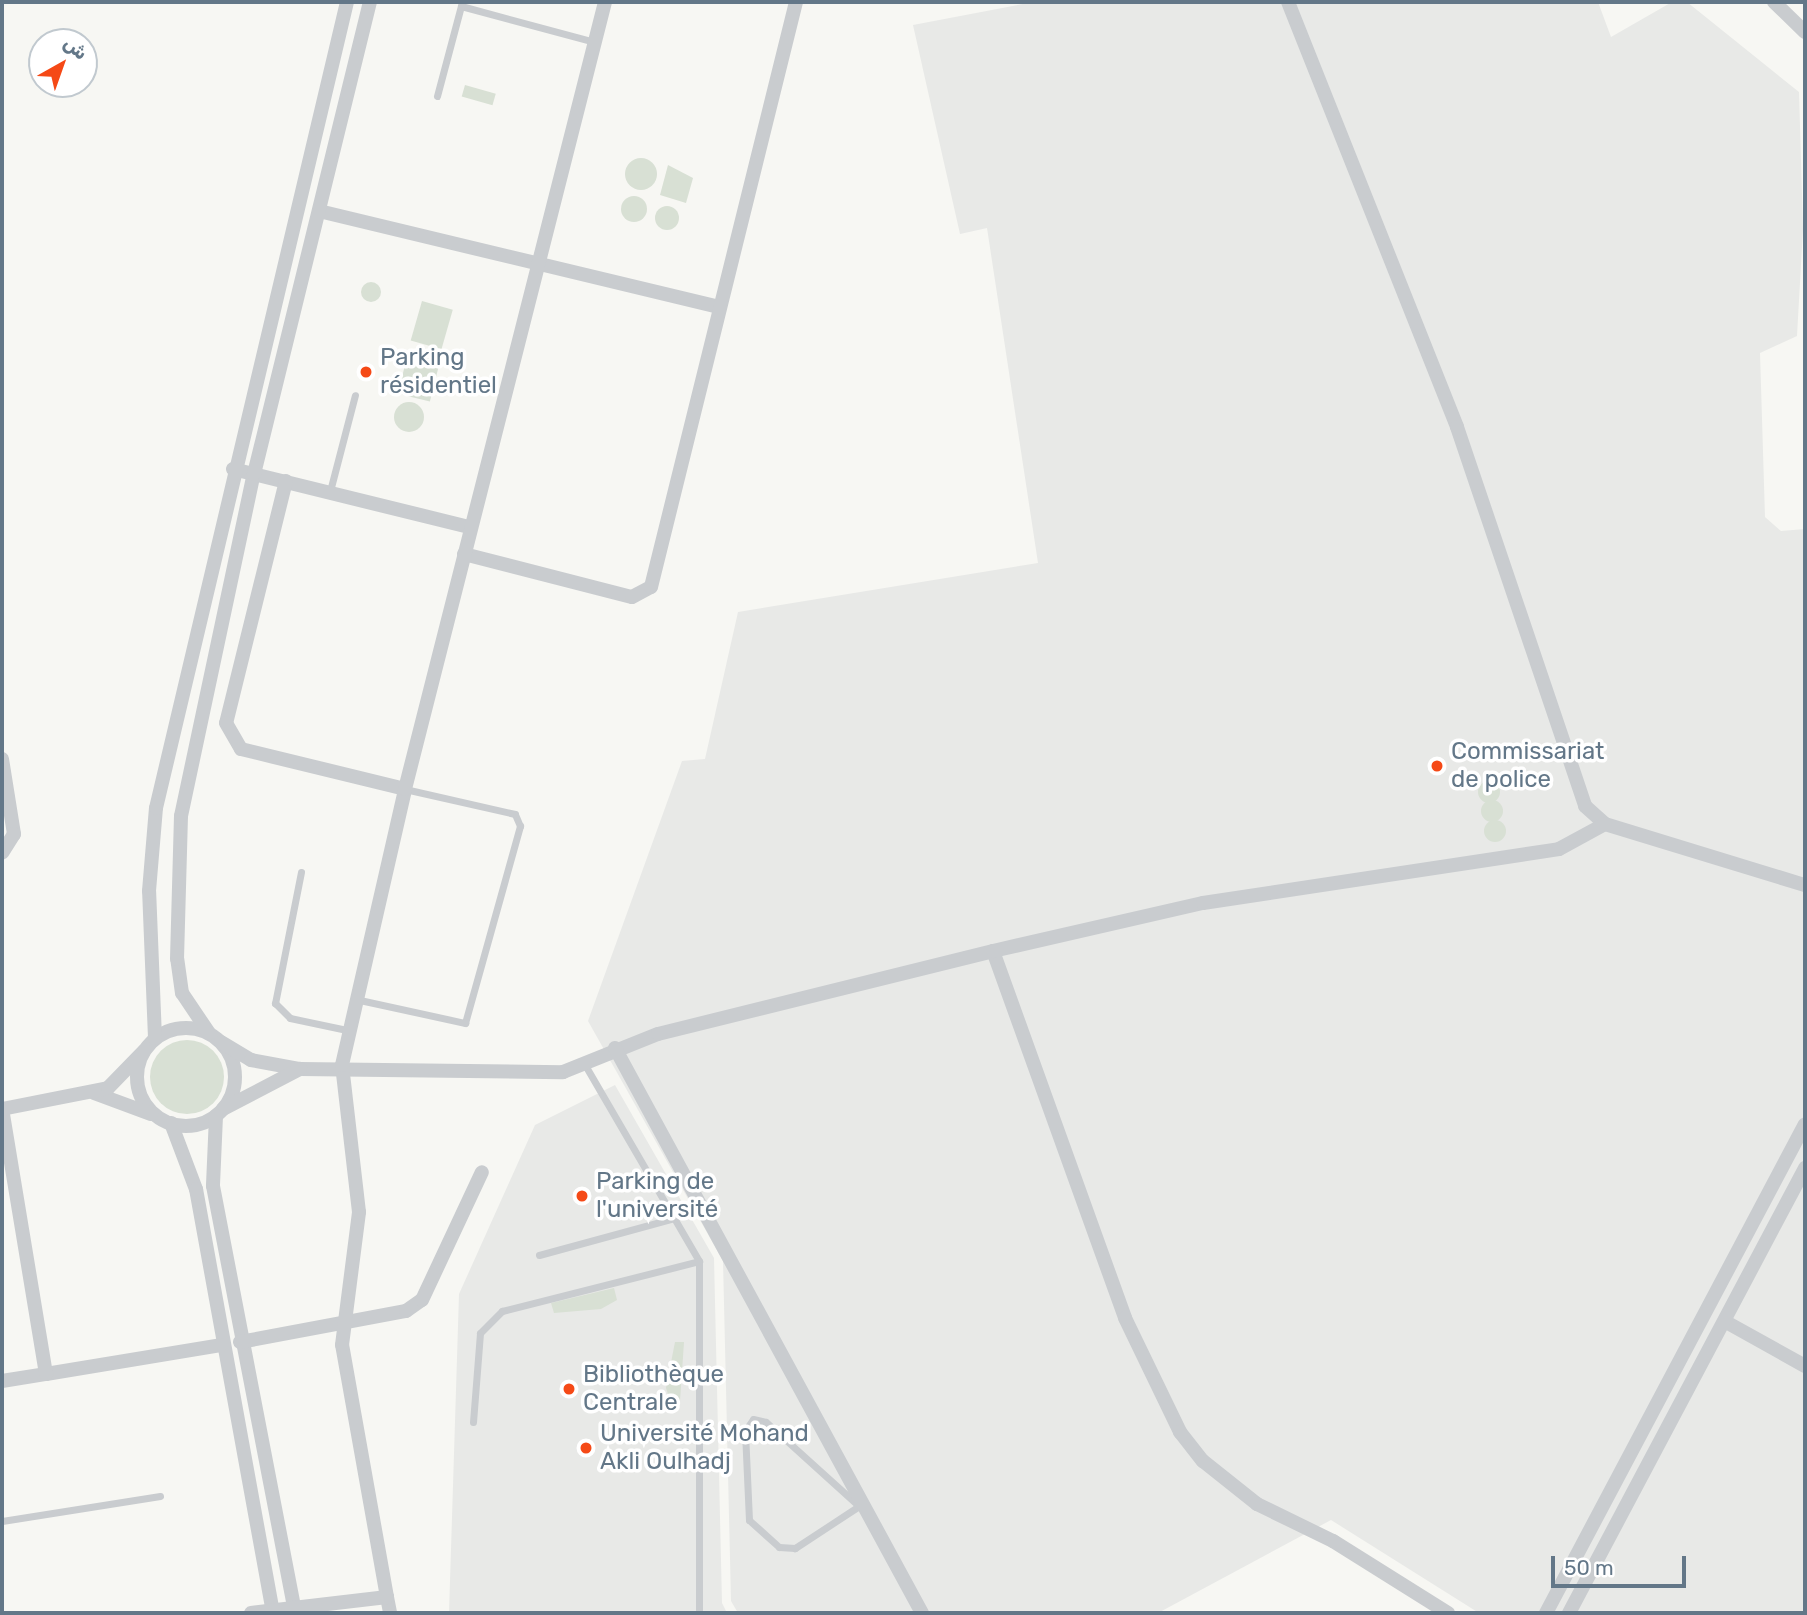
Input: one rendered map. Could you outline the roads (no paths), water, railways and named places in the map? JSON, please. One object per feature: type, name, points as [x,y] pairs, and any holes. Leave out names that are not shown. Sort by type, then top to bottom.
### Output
[{"type":"street","points":[[155,1038],[149,891],[156,808],[233,469],[347,2]]},
{"type":"street","points":[[294,1610],[240,1342],[213,1186],[219,1113],[235,1081],[215,1037],[182,993],[177,856],[254,474],[370,2]]},
{"type":"street","points":[[390,1613],[342,1323],[359,1212],[342,1065],[347,1030],[405,789],[605,2]]},
{"type":"street","points":[[464,554],[632,597],[651,587],[796,2]]},
{"type":"street","points":[[1288,2],[1457,427],[1585,806],[1605,824],[1805,885]]},
{"type":"street","points":[[1774,2],[1805,32]]},
{"type":"street","points":[[319,211],[540,261],[720,307]]},
{"type":"street","points":[[233,469],[470,527]]},
{"type":"street","points":[[286,481],[226,723],[241,749],[405,789]]},
{"type":"street","points":[[2,759],[15,834],[2,853]]},
{"type":"street","points":[[46,1374],[2,1109],[93,1093],[124,1075],[155,1038],[181,1027],[215,1037],[251,1060],[300,1069],[342,1065],[541,1074],[585,1065],[615,1048],[993,951],[1203,903],[1559,849],[1605,824]]},
{"type":"street","points":[[993,951],[1125,1318],[1180,1432],[1203,1461],[1257,1504],[1333,1541],[1448,1613]]},
{"type":"street","points":[[615,1048],[859,1506],[922,1613]]},
{"type":"street","points":[[144,1051],[138,1088],[167,1122],[196,1189],[221,1345],[273,1612]]},
{"type":"street","points":[[93,1093],[167,1122],[194,1125],[300,1069]]},
{"type":"street","points":[[1546,1613],[1805,1124]]},
{"type":"street","points":[[1569,1613],[1726,1322],[1805,1168]]},
{"type":"street","points":[[240,1342],[406,1311],[422,1300],[482,1172]]},
{"type":"street","points":[[1726,1322],[1805,1366]]},
{"type":"street","points":[[2,1381],[221,1345]]},
{"type":"street","points":[[251,1613],[387,1597]]},
{"type":"lane","points":[[437,96],[462,4],[595,42]]},
{"type":"lane","points":[[330,491],[355,395]]},
{"type":"lane","points":[[355,998],[465,1023],[520,825],[515,814],[405,789]]},
{"type":"lane","points":[[301,873],[275,1003],[290,1018],[347,1030]]},
{"type":"lane","points":[[585,1065],[699,1261],[701,1611]]},
{"type":"lane","points":[[539,1255],[674,1218]]},
{"type":"lane","points":[[473,1422],[480,1332],[502,1311],[699,1261]]},
{"type":"lane","points":[[753,1419],[766,1422],[859,1506],[795,1548],[779,1547],[749,1520],[745,1431],[753,1419]]},
{"type":"lane","points":[[2,1521],[160,1496]]},
{"type":"place","name":"Parking résidentiel","points":[[366,372]]},
{"type":"place","name":"Commissariat de police","points":[[1437,766]]},
{"type":"place","name":"Parking de l'université","points":[[582,1196]]},
{"type":"place","name":"Bibliothèque Centrale","points":[[569,1389]]},
{"type":"place","name":"Université Mohand Akli Oulhadj","points":[[586,1448]]}]
